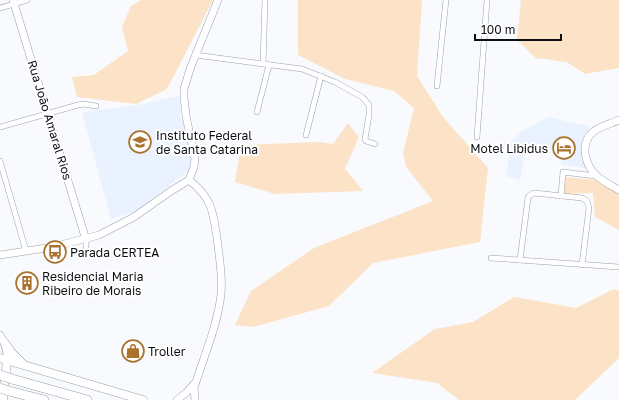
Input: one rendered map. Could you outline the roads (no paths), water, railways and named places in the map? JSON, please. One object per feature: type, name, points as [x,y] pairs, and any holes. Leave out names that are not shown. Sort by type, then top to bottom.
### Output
[{"type":"highway","points":[[0,375],[87,400]]},
{"type":"highway","points":[[5,389],[44,400]]},
{"type":"main road","points":[[5,343],[23,365]]},
{"type":"main road","points":[[4,359],[143,400]]},
{"type":"main road","points":[[0,375],[4,359]]},
{"type":"main road","points":[[3,400],[4,359]]},
{"type":"street","points":[[0,8],[14,2],[27,0]]},
{"type":"street","points":[[0,255],[86,240],[99,235],[134,217],[189,180],[194,167],[195,159],[186,116],[184,93],[185,83],[218,0]]},
{"type":"street","points":[[257,112],[266,65],[265,0]]},
{"type":"street","points":[[437,86],[446,0]]},
{"type":"street","points":[[477,137],[487,0]]},
{"type":"street","name":"Rua João Amaral Rios","points":[[14,2],[86,240]]},
{"type":"street","points":[[195,55],[302,69],[335,82],[367,100],[369,105],[369,115],[365,138],[366,141],[375,144]]},
{"type":"street","points":[[306,135],[320,76]]},
{"type":"street","points":[[0,127],[83,104],[96,106]]},
{"type":"street","points":[[619,120],[594,131],[587,141],[585,150],[590,168],[596,176],[619,190]]},
{"type":"street","points":[[0,161],[26,251]]},
{"type":"street","points":[[561,196],[563,172],[596,176]]},
{"type":"street","points":[[189,180],[205,195],[213,212],[221,276],[221,293],[216,318],[194,388],[195,400]]},
{"type":"street","points":[[520,260],[528,198],[534,193],[582,198],[587,201],[589,205],[582,265]]},
{"type":"street","points":[[83,256],[86,249],[86,240]]},
{"type":"street","points":[[491,258],[619,267]]},
{"type":"street","points":[[0,335],[5,343],[7,354],[4,359]]},
{"type":"street","points":[[177,400],[196,382]]},
{"type":"place","name":"Instituto Federal de Santa Catarina","points":[[140,142]]},
{"type":"place","name":"Motel Libidus","points":[[564,148]]},
{"type":"place","name":"Parada CERTEA","points":[[55,252]]},
{"type":"place","name":"Residencial Maria Ribeiro de Morais","points":[[27,283]]},
{"type":"place","name":"Troller","points":[[133,351]]}]
